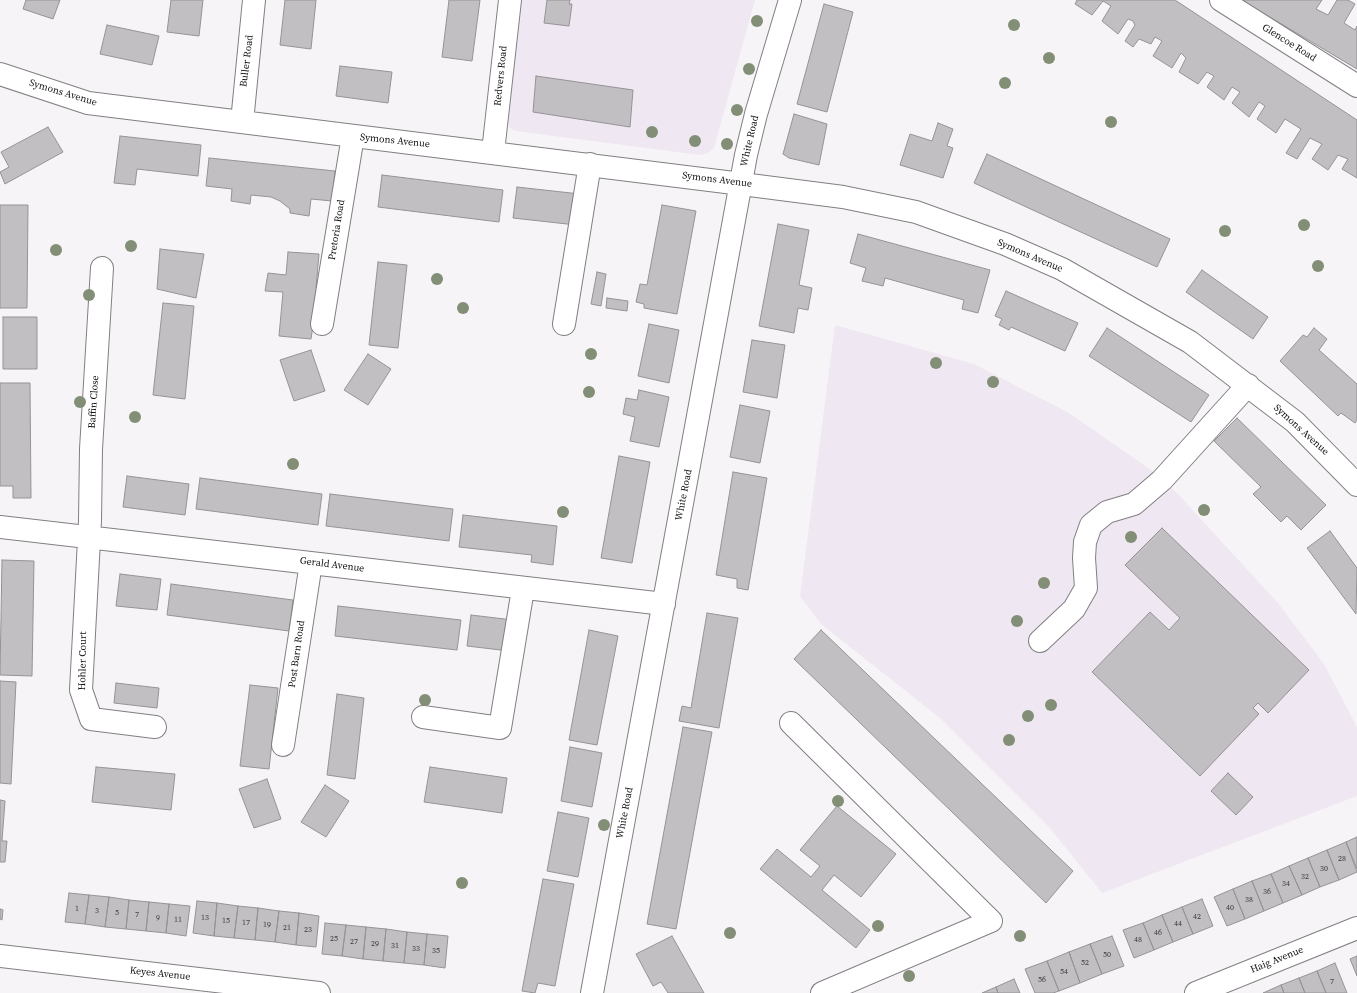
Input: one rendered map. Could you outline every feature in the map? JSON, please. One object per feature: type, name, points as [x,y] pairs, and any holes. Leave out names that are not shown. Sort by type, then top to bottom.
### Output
[{"type":"street","name":"Buller Road","points":[[242,122],[254,0]]},
{"type":"street","name":"Redvers Road","points":[[493,152],[510,0]]},
{"type":"street","name":"White Road","points":[[592,993],[753,127],[790,0]]},
{"type":"street","name":"Glencoe Road","points":[[1221,0],[1357,86]]},
{"type":"street","name":"Symons Avenue","points":[[0,74],[88,103],[590,164],[843,197],[916,212],[1005,244],[1062,269],[1190,342],[1295,422],[1357,485]]},
{"type":"street","name":"Pretoria Road","points":[[322,324],[353,136]]},
{"type":"street","points":[[564,324],[590,164]]},
{"type":"street","name":"Baffin Close","points":[[89,537],[91,445],[102,268]]},
{"type":"street","points":[[1040,641],[1074,609],[1086,588],[1085,548],[1091,525],[1107,512],[1134,504],[1162,480],[1248,385]]},
{"type":"street","name":"Gerald Avenue","points":[[0,527],[523,589],[573,593],[664,604]]},
{"type":"street","name":"Hohler Court","points":[[89,537],[81,690],[91,719],[155,727]]},
{"type":"street","name":"Post Barn Road","points":[[283,745],[310,563]]},
{"type":"street","points":[[423,717],[500,728],[523,589]]},
{"type":"street","points":[[791,723],[991,921],[822,993]]},
{"type":"street","name":"Haig Avenue","points":[[1196,993],[1357,928]]},
{"type":"street","name":"Keyes Avenue","points":[[0,956],[319,993]]},
{"type":"shaded area","points":[[521,0],[755,0],[714,148],[708,153],[700,155],[515,131],[509,127],[507,119]]},
{"type":"shaded area","points":[[835,325],[974,364],[1069,413],[1151,470],[1176,492],[1278,603],[1324,664],[1357,727],[1357,796],[1102,893],[1049,827],[940,718],[821,624],[800,596]]},
{"type":"building","points":[[26,0],[60,0],[53,19],[23,9]]},
{"type":"building","points":[[171,0],[203,0],[199,36],[167,32]]},
{"type":"building","points":[[285,0],[316,0],[311,49],[280,45]]},
{"type":"building","points":[[449,0],[480,0],[472,61],[442,57]]},
{"type":"building","points":[[547,0],[570,0],[569,4],[572,4],[569,26],[544,23]]},
{"type":"building","points":[[1077,0],[1175,0],[1357,120],[1357,178],[1342,169],[1348,159],[1338,155],[1328,170],[1312,159],[1322,144],[1310,138],[1297,159],[1286,153],[1301,129],[1285,119],[1276,133],[1257,119],[1265,106],[1259,102],[1249,117],[1232,103],[1240,92],[1232,87],[1224,100],[1207,87],[1214,76],[1207,72],[1198,84],[1179,72],[1186,58],[1181,53],[1172,68],[1153,56],[1162,41],[1155,37],[1151,44],[1139,39],[1133,47],[1125,41],[1135,25],[1133,21],[1128,19],[1118,34],[1102,21],[1111,6],[1103,1],[1092,15],[1075,4]]},
{"type":"building","points":[[1241,0],[1322,0],[1316,9],[1328,15],[1337,0],[1348,0],[1355,4],[1344,23],[1355,30],[1357,26],[1357,69]]},
{"type":"building","points":[[824,4],[853,12],[827,112],[797,104]]},
{"type":"building","points":[[107,25],[159,36],[152,65],[100,54]]},
{"type":"building","points":[[340,66],[392,72],[388,103],[336,96]]},
{"type":"building","points":[[536,76],[633,90],[630,127],[533,112]]},
{"type":"building","points":[[794,114],[827,124],[819,165],[789,158],[783,154]]},
{"type":"building","points":[[938,123],[953,129],[947,146],[953,148],[943,178],[900,165],[910,134],[932,141]]},
{"type":"building","points":[[48,127],[63,152],[5,184],[0,172],[9,167],[1,152]]},
{"type":"building","points":[[120,136],[201,145],[198,176],[137,169],[135,185],[114,183]]},
{"type":"building","points":[[987,154],[1170,239],[1157,267],[974,183]]},
{"type":"building","points":[[209,158],[335,171],[332,201],[311,199],[309,216],[290,213],[290,209],[280,201],[271,197],[251,195],[250,204],[231,201],[232,189],[206,186]]},
{"type":"building","points":[[382,175],[503,190],[499,222],[378,207]]},
{"type":"building","points":[[517,187],[580,194],[576,225],[513,218]]},
{"type":"building","points":[[0,205],[28,205],[27,308],[0,308]]},
{"type":"building","points":[[662,205],[696,211],[677,314],[644,308],[644,304],[636,302],[640,284],[647,285]]},
{"type":"building","points":[[778,224],[809,230],[799,285],[812,288],[808,310],[798,308],[794,333],[759,326]]},
{"type":"building","points":[[858,234],[990,270],[978,313],[962,309],[964,300],[885,278],[883,286],[862,281],[866,268],[850,263]]},
{"type":"building","points":[[160,249],[204,254],[196,298],[157,289]]},
{"type":"building","points":[[288,252],[319,254],[316,288],[324,289],[317,298],[311,339],[279,336],[283,292],[265,291],[268,273],[286,275]]},
{"type":"building","points":[[378,262],[407,265],[398,348],[369,345]]},
{"type":"building","points":[[1202,270],[1268,317],[1253,339],[1186,292]]},
{"type":"building","points":[[597,272],[606,274],[601,306],[591,304]]},
{"type":"building","points":[[1006,291],[1078,323],[1065,351],[1011,327],[1009,330],[999,325],[1002,319],[995,316]]},
{"type":"building","points":[[607,298],[628,301],[627,311],[606,308]]},
{"type":"building","points":[[163,303],[194,306],[185,399],[153,395]]},
{"type":"building","points":[[3,317],[37,317],[37,369],[3,369]]},
{"type":"building","points":[[649,324],[679,330],[669,383],[638,376]]},
{"type":"building","points":[[1107,328],[1209,395],[1191,422],[1089,356]]},
{"type":"building","points":[[1314,328],[1327,339],[1319,350],[1357,384],[1357,420],[1355,423],[1341,413],[1338,416],[1280,361],[1303,335],[1307,337]]},
{"type":"building","points":[[752,340],[785,345],[777,398],[743,392]]},
{"type":"building","points":[[311,350],[325,391],[294,401],[280,360]]},
{"type":"building","points":[[368,354],[391,369],[368,405],[344,390]]},
{"type":"building","points":[[0,383],[30,383],[31,498],[13,498],[13,486],[0,486]]},
{"type":"building","points":[[639,390],[669,397],[659,447],[630,441],[635,417],[623,414],[626,398],[637,400]]},
{"type":"building","points":[[740,405],[770,411],[760,463],[730,457]]},
{"type":"building","points":[[1237,418],[1326,505],[1301,530],[1287,516],[1281,522],[1253,494],[1261,487],[1214,441]]},
{"type":"building","points":[[619,456],[650,462],[632,563],[601,558]]},
{"type":"building","points":[[733,472],[767,478],[748,590],[737,588],[737,579],[716,575]]},
{"type":"building","points":[[127,476],[189,484],[185,515],[123,507]]},
{"type":"building","points":[[200,478],[322,494],[318,525],[196,509]]},
{"type":"building","points":[[330,494],[453,509],[449,541],[326,526]]},
{"type":"building","points":[[463,515],[557,526],[553,565],[531,562],[532,555],[459,547]]},
{"type":"building","points":[[1162,528],[1309,670],[1268,713],[1258,703],[1253,708],[1259,714],[1200,776],[1092,672],[1150,612],[1169,630],[1180,618],[1125,565]]},
{"type":"building","points":[[1330,531],[1357,568],[1356,614],[1307,548]]},
{"type":"building","points":[[2,560],[34,561],[32,676],[0,675]]},
{"type":"building","points":[[120,574],[161,579],[157,610],[116,606]]},
{"type":"building","points":[[171,584],[293,600],[289,631],[167,615]]},
{"type":"building","points":[[338,606],[461,620],[457,650],[335,636]]},
{"type":"building","points":[[707,613],[738,618],[719,728],[679,721],[682,706],[691,708]]},
{"type":"building","points":[[471,615],[513,620],[509,651],[467,646]]},
{"type":"building","points":[[589,630],[618,636],[597,745],[569,740]]},
{"type":"building","points":[[821,630],[1073,871],[1046,903],[794,659]]},
{"type":"building","points":[[0,681],[16,682],[11,784],[0,783]]},
{"type":"building","points":[[116,683],[159,688],[157,708],[114,703]]},
{"type":"building","points":[[250,685],[278,688],[269,769],[240,766]]},
{"type":"building","points":[[337,694],[364,698],[355,779],[327,775]]},
{"type":"building","points":[[683,727],[712,732],[676,929],[647,924]]},
{"type":"building","points":[[570,747],[602,753],[592,807],[561,801]]},
{"type":"building","points":[[96,767],[175,774],[171,810],[92,802]]},
{"type":"building","points":[[430,767],[507,778],[502,813],[424,802]]},
{"type":"building","points":[[1228,773],[1253,797],[1236,815],[1211,791]]},
{"type":"building","points":[[267,779],[281,819],[254,828],[239,789]]},
{"type":"building","points":[[325,785],[349,801],[326,837],[301,822]]},
{"type":"building","points":[[0,800],[5,801],[2,841],[7,841],[5,862],[0,862]]},
{"type":"building","points":[[837,806],[896,854],[861,897],[834,875],[822,890],[870,930],[856,948],[760,869],[777,849],[811,877],[820,866],[800,850]]},
{"type":"building","points":[[558,812],[589,818],[578,877],[547,871]]},
{"type":"building","points":[[1357,837],[1357,869],[1346,842]]},
{"type":"building","points":[[1346,842],[1357,872],[1339,880],[1327,850]]},
{"type":"building","points":[[1327,850],[1339,880],[1320,887],[1308,858]]},
{"type":"building","points":[[1308,858],[1320,887],[1302,895],[1289,866]]},
{"type":"building","points":[[1289,866],[1302,895],[1283,903],[1271,874]]},
{"type":"building","points":[[1271,874],[1283,903],[1264,911],[1252,881]]},
{"type":"building","points":[[543,879],[574,884],[555,986],[538,983],[535,993],[522,991]]},
{"type":"building","points":[[1252,881],[1264,911],[1245,919],[1233,889]]},
{"type":"building","points":[[1233,889],[1245,919],[1227,926],[1214,897]]},
{"type":"building","points":[[69,893],[89,895],[85,924],[65,922]]},
{"type":"building","points":[[89,895],[109,897],[105,927],[85,924]]},
{"type":"building","points":[[109,897],[129,900],[126,929],[105,927]]},
{"type":"building","points":[[1202,899],[1213,926],[1193,934],[1182,907]]},
{"type":"building","points":[[129,900],[149,902],[146,931],[126,929]]},
{"type":"building","points":[[197,901],[217,903],[214,936],[193,933]]},
{"type":"building","points":[[149,902],[169,904],[166,933],[146,931]]},
{"type":"building","points":[[217,903],[238,906],[234,938],[214,936]]},
{"type":"building","points":[[169,904],[190,906],[186,936],[166,933]]},
{"type":"building","points":[[238,906],[258,908],[255,940],[234,938]]},
{"type":"building","points":[[1182,907],[1193,934],[1173,942],[1162,915]]},
{"type":"building","points":[[258,908],[279,911],[275,942],[255,940]]},
{"type":"building","points":[[0,909],[3,910],[2,920],[0,919]]},
{"type":"building","points":[[279,911],[299,913],[296,945],[275,942]]},
{"type":"building","points":[[299,913],[319,916],[316,947],[296,945]]},
{"type":"building","points":[[1162,915],[1173,942],[1154,950],[1143,923]]},
{"type":"building","points":[[325,923],[346,925],[342,956],[322,954]]},
{"type":"building","points":[[1143,923],[1154,950],[1134,958],[1123,930]]},
{"type":"building","points":[[346,925],[366,927],[363,959],[342,956]]},
{"type":"building","points":[[366,927],[386,929],[383,961],[363,959]]},
{"type":"building","points":[[386,929],[407,932],[404,963],[383,961]]},
{"type":"building","points":[[407,932],[427,934],[424,965],[404,963]]},
{"type":"building","points":[[427,934],[448,936],[445,968],[424,965]]},
{"type":"building","points":[[672,936],[704,993],[668,993],[661,982],[653,986],[636,954]]},
{"type":"building","points":[[1112,936],[1124,966],[1102,974],[1090,944]]},
{"type":"building","points":[[1090,944],[1102,974],[1080,983],[1069,952]]},
{"type":"building","points":[[1069,952],[1080,983],[1059,991],[1047,961]]},
{"type":"building","points":[[1357,956],[1357,976],[1350,959]]},
{"type":"building","points":[[1047,961],[1059,991],[1053,993],[1035,993],[1025,969]]},
{"type":"building","points":[[1335,963],[1347,993],[1326,993],[1317,971]]},
{"type":"building","points":[[1317,971],[1326,993],[1305,993],[1299,978]]},
{"type":"building","points":[[1299,978],[1305,993],[1284,993],[1281,985]]},
{"type":"building","points":[[1014,979],[1020,993],[998,993],[996,987]]},
{"type":"building","points":[[1281,985],[1284,993],[1263,993]]},
{"type":"building","points":[[996,987],[998,993],[982,993]]}]
